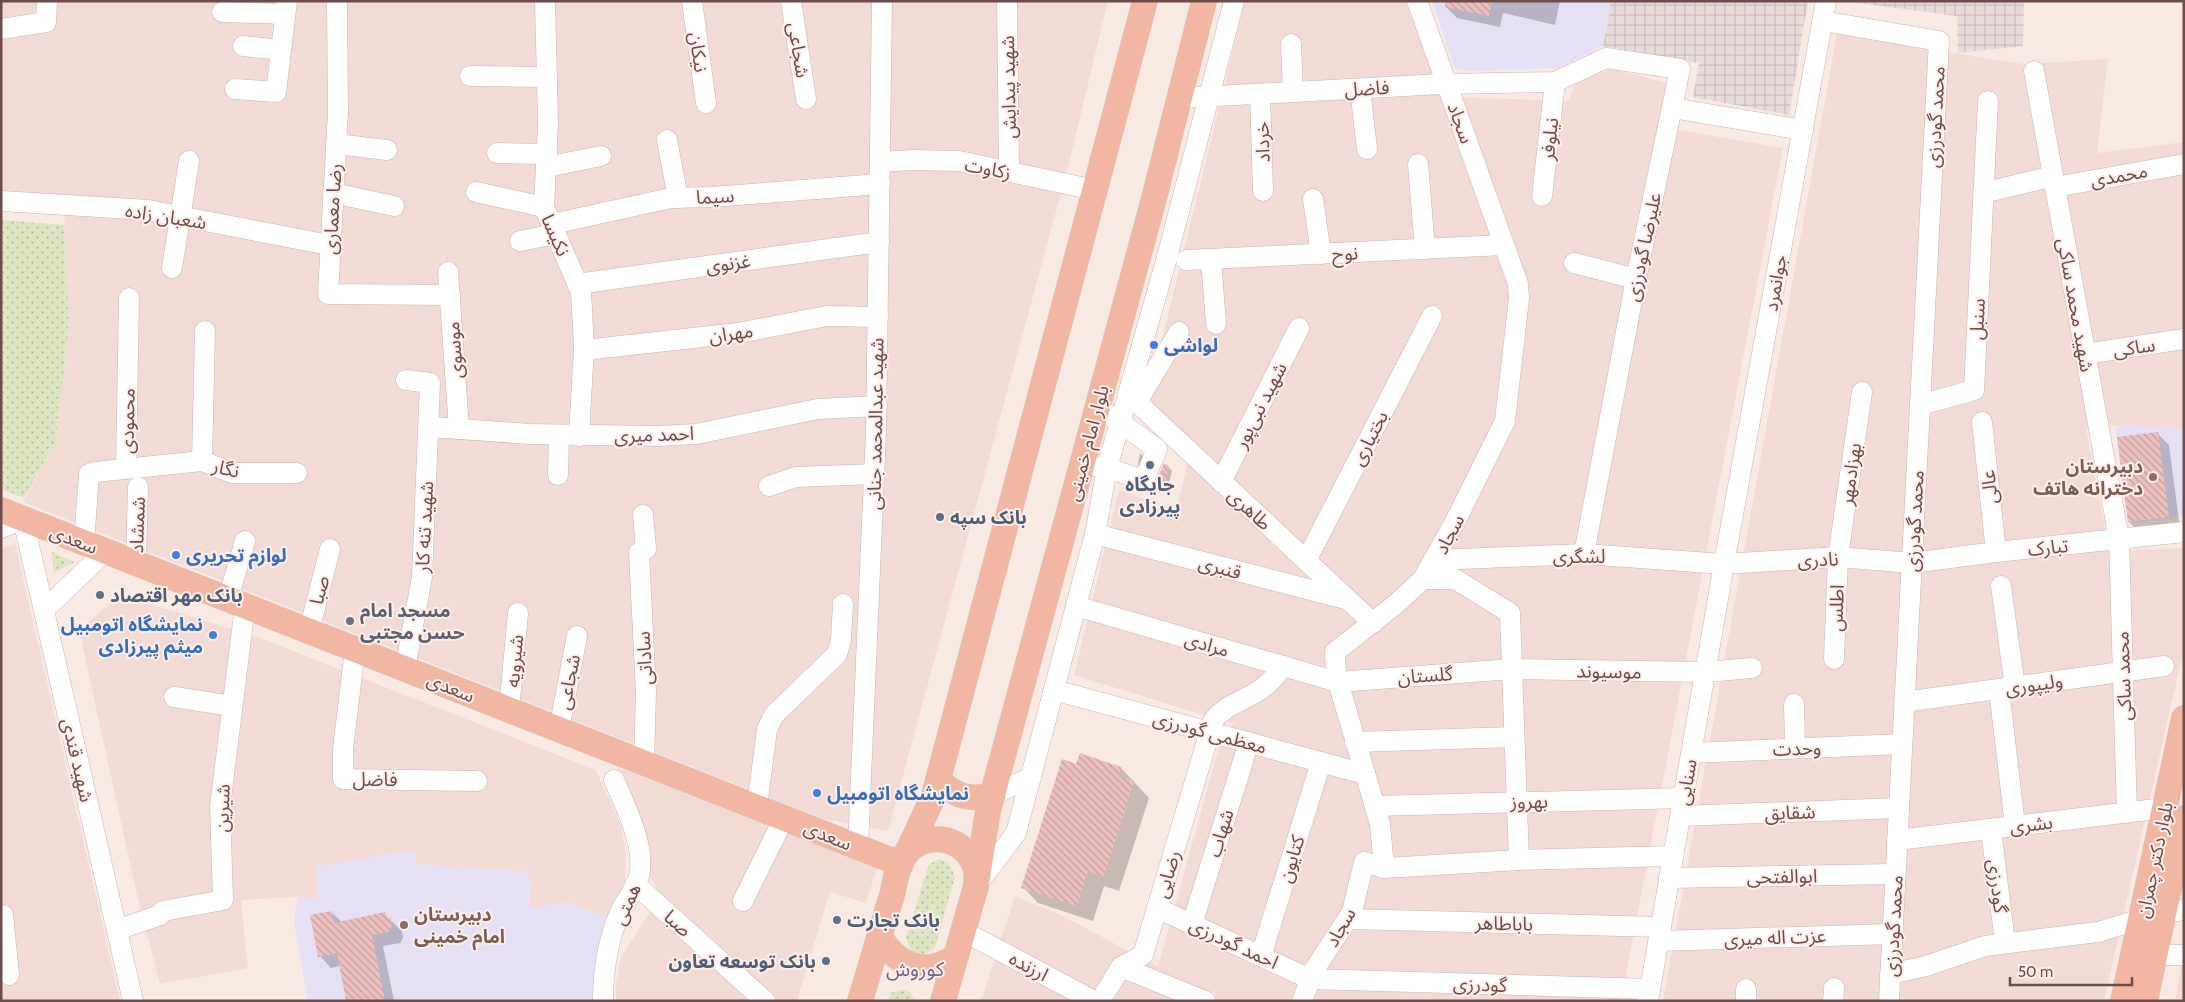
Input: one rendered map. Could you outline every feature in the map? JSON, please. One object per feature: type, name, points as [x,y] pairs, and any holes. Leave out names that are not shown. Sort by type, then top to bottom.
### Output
[{"type":"main road","points":[[864,989],[904,858],[934,795],[1145,1]]},
{"type":"main road","name":"بلوار امام خمینی","points":[[976,886],[992,795],[1096,406],[1153,202],[1204,1]]},
{"type":"main road","name":"سعدی","points":[[9,519],[95,547],[858,847],[904,858]]},
{"type":"main road","name":"بلوار دکتر چمران","points":[[2145,1001],[2163,914],[2184,718]]},
{"type":"main road","points":[[938,780],[951,792],[965,798],[992,795]]},
{"type":"main road","points":[[904,858],[917,844],[928,840],[942,839],[954,842],[965,850],[972,860],[977,873],[976,886],[943,1001]]},
{"type":"main road","name":"بلوار دکتر چمران","points":[[2123,1001],[2163,914]]},
{"type":"main road","points":[[880,935],[890,953],[913,965],[939,966],[956,956]]},
{"type":"main road","points":[[864,989],[887,970],[910,974],[932,988],[939,1001]]},
{"type":"street","points":[[1,29],[46,22],[47,1]]},
{"type":"street","name":"رضا معماری","points":[[337,1],[338,102],[329,245],[328,294],[450,295]]},
{"type":"street","name":"نکیسا","points":[[545,1],[547,77],[546,160],[551,222],[581,292],[584,350],[569,435],[558,475]]},
{"type":"street","name":"نیکان","points":[[692,1],[706,103]]},
{"type":"street","name":"شجاعی","points":[[791,1],[806,98]]},
{"type":"street","name":"شهید عبدالمحمد جنانی","points":[[858,847],[877,406],[882,1]]},
{"type":"street","name":"شهید پیدایش","points":[[1007,1],[1009,172]]},
{"type":"street","points":[[1132,398],[1234,1]]},
{"type":"street","name":"سجاد","points":[[1302,1001],[1314,970],[1352,912],[1364,862],[1384,868],[1380,824],[1338,682],[1334,652],[1410,592],[1423,579],[1435,560],[1505,421],[1519,298],[1518,284],[1417,1]]},
{"type":"street","name":"جوانمرد","points":[[1724,564],[1826,1]]},
{"type":"street","points":[[222,12],[286,8],[276,92],[235,89]]},
{"type":"street","name":"محمد گودرزی","points":[[1823,21],[1939,42],[1888,1001]]},
{"type":"street","points":[[1291,44],[1293,92]]},
{"type":"street","points":[[243,46],[281,50]]},
{"type":"street","name":"علیرضا گودرزی","points":[[1555,82],[1606,58],[1680,69],[1636,279],[1584,554]]},
{"type":"street","name":"شهید محمد ساکی","points":[[2034,71],[2119,539]]},
{"type":"street","points":[[470,76],[547,77]]},
{"type":"street","name":"فاضل","points":[[1179,98],[1447,84],[1555,82]]},
{"type":"street","name":"نیلوفر","points":[[1542,196],[1555,82]]},
{"type":"street","points":[[1360,89],[1367,149]]},
{"type":"street","name":"خرداد","points":[[1260,94],[1263,191]]},
{"type":"street","name":"سنبل","points":[[1920,405],[1974,390],[1988,101]]},
{"type":"street","points":[[1672,108],[1803,130]]},
{"type":"street","points":[[667,140],[678,198]]},
{"type":"street","points":[[336,144],[387,150]]},
{"type":"street","points":[[497,153],[546,160],[601,156]]},
{"type":"street","points":[[172,268],[189,160]]},
{"type":"street","name":"زکاوت","points":[[880,162],[913,160],[959,161],[1095,190]]},
{"type":"street","points":[[1418,164],[1424,249]]},
{"type":"street","name":"محمدی","points":[[2054,182],[2184,164]]},
{"type":"street","points":[[1983,192],[2054,182]]},
{"type":"street","name":"سیما","points":[[520,241],[551,222],[678,198],[880,184]]},
{"type":"street","points":[[476,192],[551,222]]},
{"type":"street","points":[[333,193],[394,206]]},
{"type":"street","points":[[1313,199],[1321,254]]},
{"type":"street","name":"شعبان زاده","points":[[1,201],[148,210],[329,245]]},
{"type":"street","points":[[1153,202],[1179,212]]},
{"type":"street","name":"غزنوی","points":[[577,284],[879,242]]},
{"type":"street","name":"نوح","points":[[1186,260],[1504,245]]},
{"type":"street","points":[[1211,259],[1216,324]]},
{"type":"street","points":[[1574,263],[1636,279]]},
{"type":"street","name":"موسوی","points":[[448,272],[459,429]]},
{"type":"street","name":"محمودی","points":[[95,547],[89,474],[126,469],[129,298]]},
{"type":"street","name":"مهران","points":[[584,350],[738,333],[827,316],[878,316]]},
{"type":"street","name":"بختیاری","points":[[1306,561],[1432,316]]},
{"type":"street","name":"شهید نبی‌پور","points":[[1221,482],[1300,328]]},
{"type":"street","points":[[202,462],[205,331]]},
{"type":"street","points":[[976,886],[1016,833],[1095,534],[1107,468],[1120,423],[1132,398],[1179,332]]},
{"type":"street","name":"ساکی","points":[[2085,354],[2184,339]]},
{"type":"street","name":"شهید تنه کار","points":[[404,669],[422,577],[430,427],[430,383],[406,380]]},
{"type":"street","name":"بهزادمهر","points":[[1838,557],[1862,392]]},
{"type":"street","name":"طاهری","points":[[1132,398],[1372,623]]},
{"type":"street","name":"احمد میری","points":[[430,427],[569,435],[658,436],[696,434],[818,409],[877,406]]},
{"type":"street","points":[[1081,464],[1107,468],[1144,480],[1157,449],[1096,406]]},
{"type":"street","name":"عالی","points":[[1982,422],[1996,552]]},
{"type":"street","name":"نگار","points":[[126,469],[202,462],[232,473],[297,473]]},
{"type":"street","points":[[770,486],[796,477],[875,474]]},
{"type":"street","name":"شمشاد","points":[[136,563],[138,487]]},
{"type":"street","name":"ساداتی","points":[[643,515],[646,549],[638,553],[646,692],[644,763]]},
{"type":"street","name":"شهید قندی","points":[[9,519],[44,610],[133,1001]]},
{"type":"street","name":"تبارک","points":[[1912,563],[2184,532]]},
{"type":"street","name":"قنبری","points":[[1095,534],[1346,598]]},
{"type":"street","name":"محمد ساکی","points":[[2119,539],[2127,813]]},
{"type":"street","name":"شیرین","points":[[117,930],[160,916],[163,911],[223,900],[220,806],[232,706],[236,603],[245,541]]},
{"type":"street","points":[[44,610],[95,547]]},
{"type":"street","name":"صبا","points":[[309,631],[330,549]]},
{"type":"street","name":"لشگری","points":[[1435,560],[1584,554],[1724,564]]},
{"type":"street","name":"نادری","points":[[1724,564],[1838,557],[1912,563]]},
{"type":"street","name":"اطلس","points":[[1834,659],[1838,557]]},
{"type":"street","name":"سنایی","points":[[1649,995],[1724,564]]},
{"type":"street","points":[[1423,579],[1455,579],[1510,613],[1519,860]]},
{"type":"street","points":[[2001,586],[2015,826]]},
{"type":"street","points":[[757,807],[767,729],[774,715],[837,654],[841,640],[843,604]]},
{"type":"street","name":"مرادی","points":[[1076,606],[1338,682]]},
{"type":"street","name":"شیرویه","points":[[509,710],[518,613]]},
{"type":"street","name":"شجاعی","points":[[559,729],[577,636]]},
{"type":"street","name":"فاضل","points":[[355,649],[344,749],[343,779],[477,781]]},
{"type":"street","name":"رضایی","points":[[1100,1001],[1122,966],[1143,955],[1209,731],[1220,712],[1268,685],[1271,678],[1284,666]]},
{"type":"street","name":"ولیپوری","points":[[1904,702],[2164,666]]},
{"type":"street","name":"موسیوند","points":[[1512,669],[1706,672],[1752,668]]},
{"type":"street","name":"گلستان","points":[[1338,682],[1512,669]]},
{"type":"street","name":"معظمی گودرزی","points":[[1054,690],[1365,774]]},
{"type":"street","points":[[174,698],[232,706]]},
{"type":"street","points":[[1794,704],[1795,748]]},
{"type":"street","points":[[1355,742],[1514,737]]},
{"type":"street","name":"شهاب","points":[[1192,924],[1248,742]]},
{"type":"street","name":"وحدت","points":[[1692,753],[1902,744]]},
{"type":"street","name":"کتایون","points":[[1261,956],[1321,762]]},
{"type":"street","points":[[992,795],[1031,777]]},
{"type":"street","name":"همتی","points":[[603,1001],[604,966],[621,911],[639,876],[640,859],[636,834],[614,780]]},
{"type":"street","name":"بهروز","points":[[1374,806],[1517,801],[1682,807]]},
{"type":"street","name":"شقایق","points":[[1682,807],[1899,808]]},
{"type":"street","name":"بشری","points":[[1897,840],[2127,813],[2174,813]]},
{"type":"street","points":[[743,902],[784,818]]},
{"type":"street","name":"گودرزی","points":[[1991,829],[2005,943]]},
{"type":"street","points":[[1384,868],[1519,860],[1673,856]]},
{"type":"street","name":"ابوالفتحی","points":[[1669,878],[1895,874]]},
{"type":"street","name":"صبا","points":[[635,884],[765,1001]]},
{"type":"street","name":"احمد گودرزی","points":[[1157,908],[1310,979]]},
{"type":"street","points":[[1890,974],[1926,966],[1985,946],[2098,932],[2163,914]]},
{"type":"street","points":[[1,915],[3,916],[9,975]]},
{"type":"street","name":"باباطاهر","points":[[1348,919],[1660,934]]},
{"type":"street","name":"ارزنده","points":[[963,931],[1094,1001]]},
{"type":"street","name":"عزت اله میری","points":[[1660,934],[1892,934]]},
{"type":"street","points":[[2154,955],[2184,955]]},
{"type":"street","points":[[1122,966],[1205,1001]]},
{"type":"street","name":"گودرزی","points":[[1310,979],[1649,995]]},
{"type":"shaded area","points":[[1,1],[1108,1],[1068,167],[888,831],[824,819],[23,502],[56,441],[69,324],[64,225],[67,200],[1,196]]},
{"type":"shaded area","points":[[1245,1],[1407,1],[1444,97],[1569,101],[1575,84],[1611,69],[1668,83],[1661,127],[1783,148],[1621,1001],[981,1001],[1015,896],[1063,916],[1158,967],[1219,747],[1233,724],[1074,675],[1119,490],[1176,510],[1193,443],[1148,397]]},
{"type":"shaded area","points":[[1432,1],[1611,1],[1603,46],[1558,68],[1466,71],[1455,68]]},
{"type":"shaded area","points":[[1611,1],[1808,1],[1789,115],[1693,97],[1699,63],[1603,46]]},
{"type":"shaded area","points":[[1844,1],[2024,1],[2023,46],[1958,53],[1957,16]]},
{"type":"shaded area","points":[[1837,34],[2023,64],[2108,59],[2097,153],[2184,142],[2184,428],[2115,425],[2086,428],[2109,551],[2184,548],[2184,648],[2104,1001],[1663,1001]]},
{"type":"shaded area","name":"دبیرستان دخترانه هاتف","points":[[2115,425],[2184,428],[2184,516],[2128,523]]},
{"type":"shaded area","points":[[15,543],[120,1001],[1,1001],[1,549]]},
{"type":"shaded area","points":[[120,595],[255,636],[596,770],[621,826],[626,856],[625,881],[609,918],[565,902],[530,909],[529,872],[416,864],[414,850],[318,899],[297,897],[241,900],[248,968],[160,984],[137,895],[79,630]]},
{"type":"shaded area","points":[[617,767],[877,868],[866,903],[830,892],[797,1001],[776,1001],[716,944],[663,899],[649,875],[640,824]]},
{"type":"shaded area","name":"دبیرستان امام خمینی","points":[[414,850],[416,864],[529,872],[530,909],[565,902],[609,918],[597,1001],[308,1001],[294,923],[297,897],[318,899],[315,867]]},
{"type":"shaded area","points":[[651,911],[756,1001],[616,1001],[616,983],[621,957]]},
{"type":"shaded area","points":[[2184,951],[2184,1001],[2175,1001]]},
{"type":"green space","points":[[1,220],[64,225],[69,324],[56,441],[24,498],[1,489]]},
{"type":"green space","points":[[52,552],[75,562],[54,573]]},
{"type":"green space","points":[[939,859],[949,863],[955,877],[935,948],[924,954],[918,953],[911,951],[906,937],[929,864]]},
{"type":"green space","points":[[905,989],[911,993],[914,1001],[888,1001],[891,993]]},
{"type":"building","points":[[1446,1],[1492,1],[1489,16],[1446,7]]},
{"type":"building","name":"دبیرستان دخترانه هاتف","points":[[2158,432],[2169,517],[2128,522],[2117,437]]},
{"type":"building","points":[[1164,463],[1169,466],[1164,488],[1156,482]]},
{"type":"building","points":[[1080,753],[1121,767],[1118,776],[1134,781],[1104,876],[1088,871],[1077,906],[1021,888],[1062,759],[1076,764]]},
{"type":"building","points":[[332,911],[334,923],[385,912],[388,918],[391,918],[392,926],[388,932],[372,935],[385,1001],[346,1001],[337,953],[318,957],[310,915]]},
{"type":"place","name":"لواشی","points":[[1154,345]]},
{"type":"place","name":"جایگاه پیرزادی","points":[[1150,465]]},
{"type":"place","name":"دبیرستان دخترانه هاتف","points":[[2153,477]]},
{"type":"place","name":"بانک سپه","points":[[940,517]]},
{"type":"place","name":"لوازم تحریری","points":[[176,555]]},
{"type":"place","name":"بانک مهر اقتصاد","points":[[100,595]]},
{"type":"place","name":"مسجد امام حسن مجتبی","points":[[350,621]]},
{"type":"place","name":"نمایشگاه اتومبیل میثم پیرزادی","points":[[213,635]]},
{"type":"place","name":"نمایشگاه اتومبیل","points":[[817,793]]},
{"type":"place","name":"بانک تجارت","points":[[837,920]]},
{"type":"place","name":"دبیرستان امام خمینی","points":[[404,925]]},
{"type":"place","name":"بانک توسعه تعاون","points":[[826,961]]},
{"type":"district","name":"کوروش","points":[[915,969]]}]
